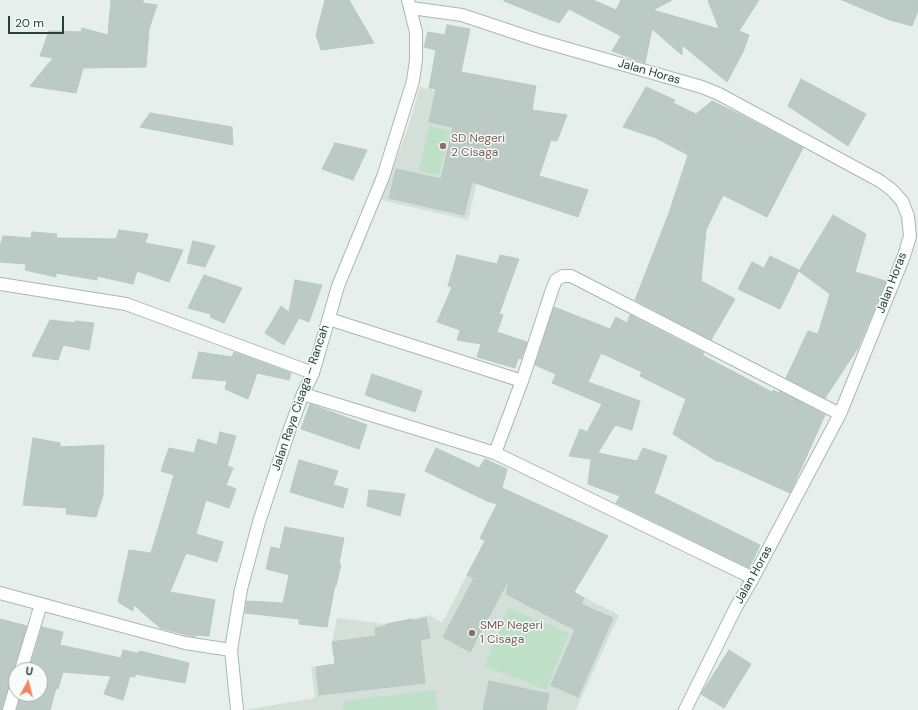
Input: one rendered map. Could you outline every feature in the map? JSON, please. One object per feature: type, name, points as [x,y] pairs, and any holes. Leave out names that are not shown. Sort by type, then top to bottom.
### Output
[{"type":"street","name":"Jalan Horas","points":[[409,4],[462,15],[537,40],[702,87],[719,94],[880,180],[902,201],[908,216],[910,236],[904,256],[840,414],[736,609],[689,709]]},
{"type":"street","name":"Jalan Raya Cisaga – Rancah","points":[[237,710],[232,650],[242,589],[259,522],[289,431],[303,394],[313,373],[338,286],[383,177],[413,81],[416,60],[416,32],[409,4]]},
{"type":"street","points":[[910,236],[918,226]]},
{"type":"street","points":[[495,453],[522,381],[556,280],[563,276],[571,276],[840,414]]},
{"type":"street","points":[[0,284],[126,304],[313,373]]},
{"type":"street","points":[[329,319],[522,381]]},
{"type":"street","points":[[303,394],[495,453],[753,578]]},
{"type":"street","points":[[0,593],[185,643],[232,650]]},
{"type":"street","points":[[23,662],[41,604]]},
{"type":"shaded area","name":"SD Negeri 2 Cisaga","points":[[420,87],[495,103],[468,220],[381,200],[409,125]]},
{"type":"shaded area","name":"SMP Negeri 1 Cisaga","points":[[482,546],[619,615],[576,710],[244,710],[315,698],[311,667],[335,664],[332,642],[337,618],[386,624],[430,615],[442,623]]},
{"type":"green space","points":[[429,126],[450,131],[439,175],[419,171]]},
{"type":"green space","points":[[508,608],[569,633],[546,690],[485,666]]},
{"type":"green space","points":[[435,690],[437,710],[344,710],[343,701]]},
{"type":"building","points":[[111,0],[143,0],[143,3],[157,5],[149,29],[146,67],[83,68],[76,93],[30,86],[53,58],[40,56],[49,31],[81,32],[82,28],[108,35]]},
{"type":"building","points":[[325,0],[349,0],[374,43],[321,50],[316,35]]},
{"type":"building","points":[[504,0],[593,0],[616,10],[621,0],[672,0],[653,10],[719,29],[708,0],[759,0],[739,31],[749,35],[743,52],[727,82],[682,45],[682,55],[652,29],[645,63],[612,51],[621,36],[569,9],[559,23]]},
{"type":"building","points":[[842,0],[918,0],[918,11],[912,26],[890,20]]},
{"type":"building","points":[[447,25],[470,29],[461,72],[536,86],[532,110],[567,115],[557,141],[551,140],[539,176],[588,190],[578,217],[472,182],[464,215],[389,198],[396,169],[441,179],[453,127],[429,122],[436,89],[429,88],[436,50],[424,47],[428,32],[445,35]]},
{"type":"building","points":[[801,79],[866,114],[848,146],[788,106]]},
{"type":"building","points":[[646,87],[675,100],[673,103],[696,114],[712,101],[803,148],[767,217],[723,195],[706,230],[701,281],[735,299],[711,340],[635,300],[669,213],[688,155],[656,138],[623,127]]},
{"type":"building","points":[[150,113],[232,127],[233,145],[140,127]]},
{"type":"building","points":[[335,143],[367,150],[353,180],[322,169]]},
{"type":"building","points":[[833,215],[866,234],[855,272],[886,281],[858,348],[825,398],[786,378],[808,331],[818,334],[830,294],[799,271]]},
{"type":"building","points":[[119,230],[148,234],[145,243],[183,250],[169,282],[137,271],[133,284],[97,276],[97,280],[56,273],[56,277],[25,270],[26,264],[0,262],[0,246],[3,236],[31,238],[32,232],[57,234],[56,238],[116,239]]},
{"type":"building","points":[[193,241],[215,246],[205,267],[187,263]]},
{"type":"building","points":[[457,255],[497,264],[500,255],[519,259],[499,314],[503,315],[497,332],[527,342],[521,359],[518,358],[515,368],[477,357],[481,344],[457,340],[460,330],[437,322],[452,287],[448,286]]},
{"type":"building","points":[[770,256],[799,270],[780,309],[738,289],[752,262],[764,268]]},
{"type":"building","points":[[204,275],[242,288],[224,323],[210,317],[211,314],[188,308]]},
{"type":"building","points":[[295,280],[322,285],[309,322],[299,318],[284,345],[265,333],[281,306],[289,312]]},
{"type":"building","points":[[554,307],[610,329],[616,317],[627,323],[630,315],[704,353],[702,355],[772,392],[773,390],[779,393],[780,391],[825,415],[790,493],[719,461],[718,462],[673,434],[686,399],[640,376],[642,372],[601,353],[588,382],[640,401],[632,430],[615,425],[598,453],[637,461],[643,448],[667,456],[654,493],[760,545],[749,568],[616,503],[620,496],[588,484],[591,459],[569,456],[580,429],[587,432],[602,404],[552,383],[556,374],[535,365]]},
{"type":"building","points":[[50,320],[75,323],[75,321],[94,323],[89,350],[63,345],[58,360],[32,356]]},
{"type":"building","points":[[199,352],[232,357],[234,352],[291,373],[289,380],[257,373],[248,399],[225,389],[227,381],[192,378]]},
{"type":"building","points":[[372,374],[422,391],[415,412],[365,395]]},
{"type":"building","points":[[310,404],[367,425],[359,449],[301,429]]},
{"type":"building","points":[[220,432],[236,436],[227,466],[233,468],[226,485],[236,489],[229,508],[206,500],[196,534],[223,542],[217,562],[186,553],[170,592],[215,600],[209,636],[196,635],[195,637],[160,628],[134,605],[133,611],[118,602],[129,550],[151,553],[174,475],[161,471],[169,448],[194,453],[198,439],[217,445]]},
{"type":"building","points":[[33,438],[60,443],[60,447],[104,445],[103,495],[96,517],[66,514],[67,508],[23,505]]},
{"type":"building","points":[[436,448],[479,468],[485,459],[507,469],[502,488],[608,536],[574,592],[584,598],[581,604],[613,618],[578,697],[551,685],[575,630],[506,594],[510,577],[470,652],[443,637],[474,578],[467,575],[485,541],[480,538],[497,504],[487,501],[425,471]]},
{"type":"building","points":[[299,460],[338,471],[333,485],[348,489],[343,508],[290,492]]},
{"type":"building","points":[[369,490],[405,494],[400,516],[367,506]]},
{"type":"building","points":[[285,527],[344,538],[339,563],[341,564],[336,586],[335,585],[327,627],[299,624],[299,619],[245,613],[247,601],[283,603],[289,575],[266,569],[271,547],[280,549]]},
{"type":"building","points":[[426,618],[430,638],[420,640],[425,683],[319,695],[316,667],[335,664],[332,642],[376,636],[375,628],[386,626],[386,624]]},
{"type":"building","points":[[0,619],[27,626],[16,662],[8,662],[8,688],[2,710],[0,710]]},
{"type":"building","points":[[42,627],[63,632],[60,645],[121,658],[123,650],[137,653],[140,651],[189,663],[185,683],[135,674],[135,677],[130,676],[123,700],[104,694],[111,676],[63,672],[58,689],[56,688],[50,710],[17,710],[19,702],[48,702],[48,662],[31,662]]},
{"type":"building","points":[[729,650],[751,664],[724,708],[701,694]]},
{"type":"building","points":[[489,681],[549,694],[546,710],[483,710]]},
{"type":"place","name":"SD Negeri 2 Cisaga","points":[[443,146]]},
{"type":"place","name":"SMP Negeri 1 Cisaga","points":[[472,633]]}]
